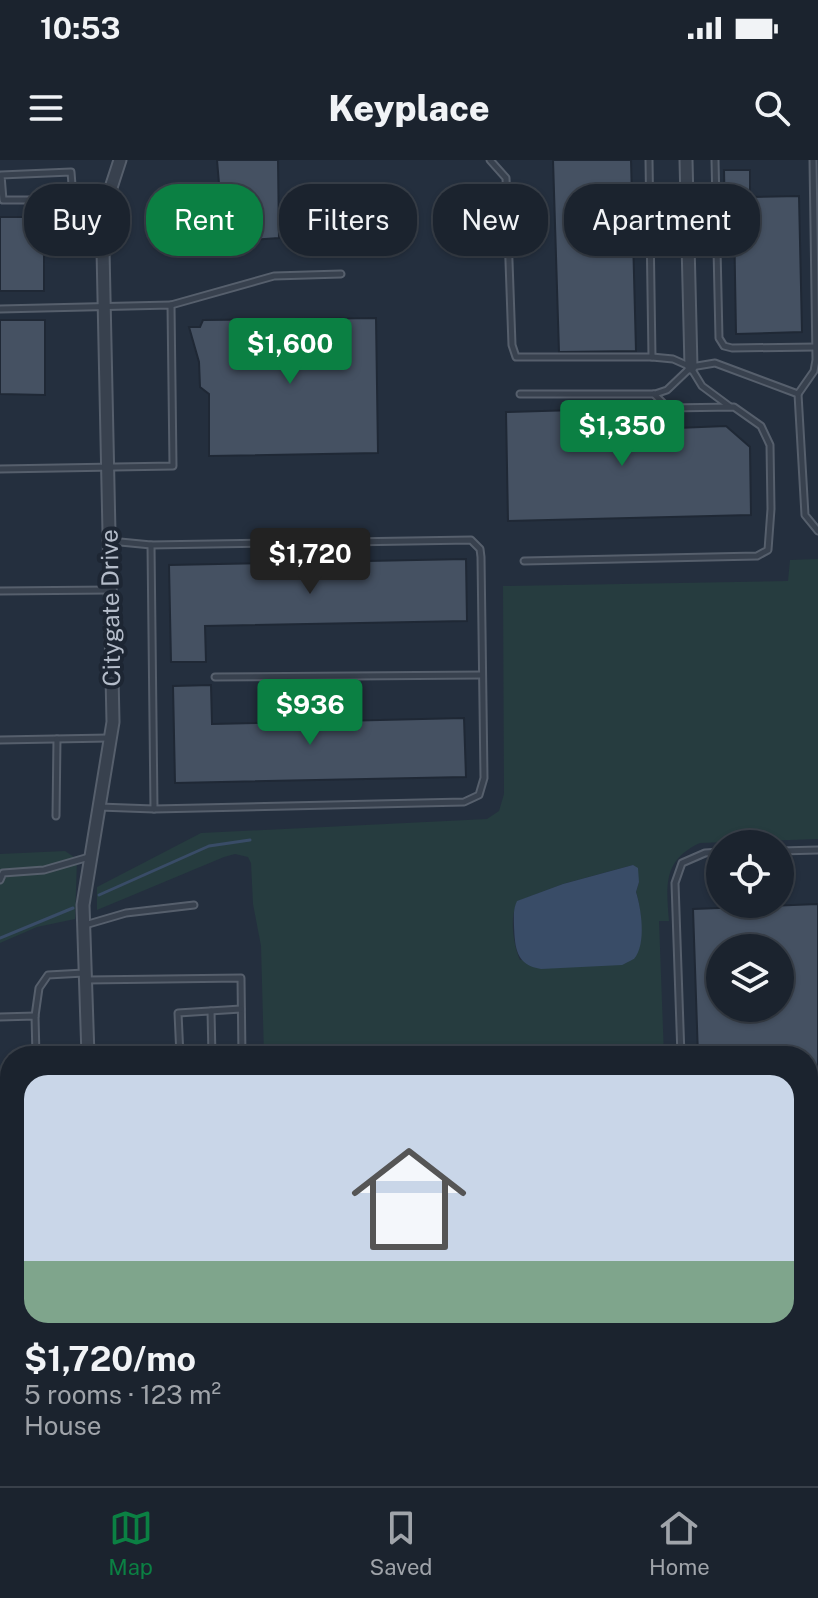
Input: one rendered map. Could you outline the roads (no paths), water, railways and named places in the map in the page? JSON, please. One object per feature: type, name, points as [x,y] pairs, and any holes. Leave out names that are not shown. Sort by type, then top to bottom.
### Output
[{"type":"street","name":"Citygate Drive","points":[[112,184],[120,160]]},
{"type":"street","points":[[686,160],[691,367]]},
{"type":"street","name":"Citygate Drive","points":[[88,1046],[83,905],[113,722],[103,256]]},
{"type":"lane","points":[[490,160],[506,178],[512,345],[516,357],[652,357],[673,359],[691,367],[715,363],[798,394]]},
{"type":"lane","points":[[649,160],[652,357]]},
{"type":"lane","points":[[715,160],[719,338],[724,346],[732,348],[816,347]]},
{"type":"lane","points":[[813,160],[816,347],[814,371],[798,394],[805,515],[818,531]]},
{"type":"lane","points":[[71,172],[73,198],[3,200],[1,175],[71,172]]},
{"type":"lane","points":[[0,309],[171,305],[274,276],[341,274]]},
{"type":"lane","points":[[0,469],[173,466],[171,305]]},
{"type":"lane","points":[[520,394],[654,394],[667,390],[691,367]]},
{"type":"lane","points":[[691,367],[702,386],[730,407]]},
{"type":"lane","points":[[524,561],[764,555],[768,550],[770,445],[761,426],[737,407],[668,408],[654,394]]},
{"type":"lane","points":[[99,807],[154,809],[464,802],[472,800],[483,789],[484,778],[481,557],[480,549],[471,540],[151,545],[109,541]]},
{"type":"lane","points":[[151,545],[154,809]]},
{"type":"lane","points":[[0,591],[110,590]]},
{"type":"lane","points":[[215,677],[482,675]]},
{"type":"lane","points":[[0,740],[110,738]]},
{"type":"lane","points":[[56,816],[57,739]]},
{"type":"lane","points":[[794,851],[818,850]]},
{"type":"lane","points":[[681,1046],[675,883],[682,863],[706,853]]},
{"type":"lane","points":[[0,880],[3,873],[44,870],[91,857]]},
{"type":"lane","points":[[84,925],[126,913],[194,905]]},
{"type":"lane","points":[[36,1046],[35,1016],[39,988],[48,975],[241,978],[242,1046]]},
{"type":"lane","points":[[180,1046],[178,1013],[241,1009]]},
{"type":"lane","points":[[211,1011],[212,1046]]},
{"type":"lane","points":[[0,1017],[35,1016]]},
{"type":"water","points":[[633,865],[638,868],[636,892],[642,926],[634,959],[622,965],[541,969],[526,964],[518,954],[514,934],[517,901],[563,884]]},
{"type":"waterway","points":[[99,895],[209,846],[250,840]]},
{"type":"waterway","points":[[0,938],[73,908]]}]
